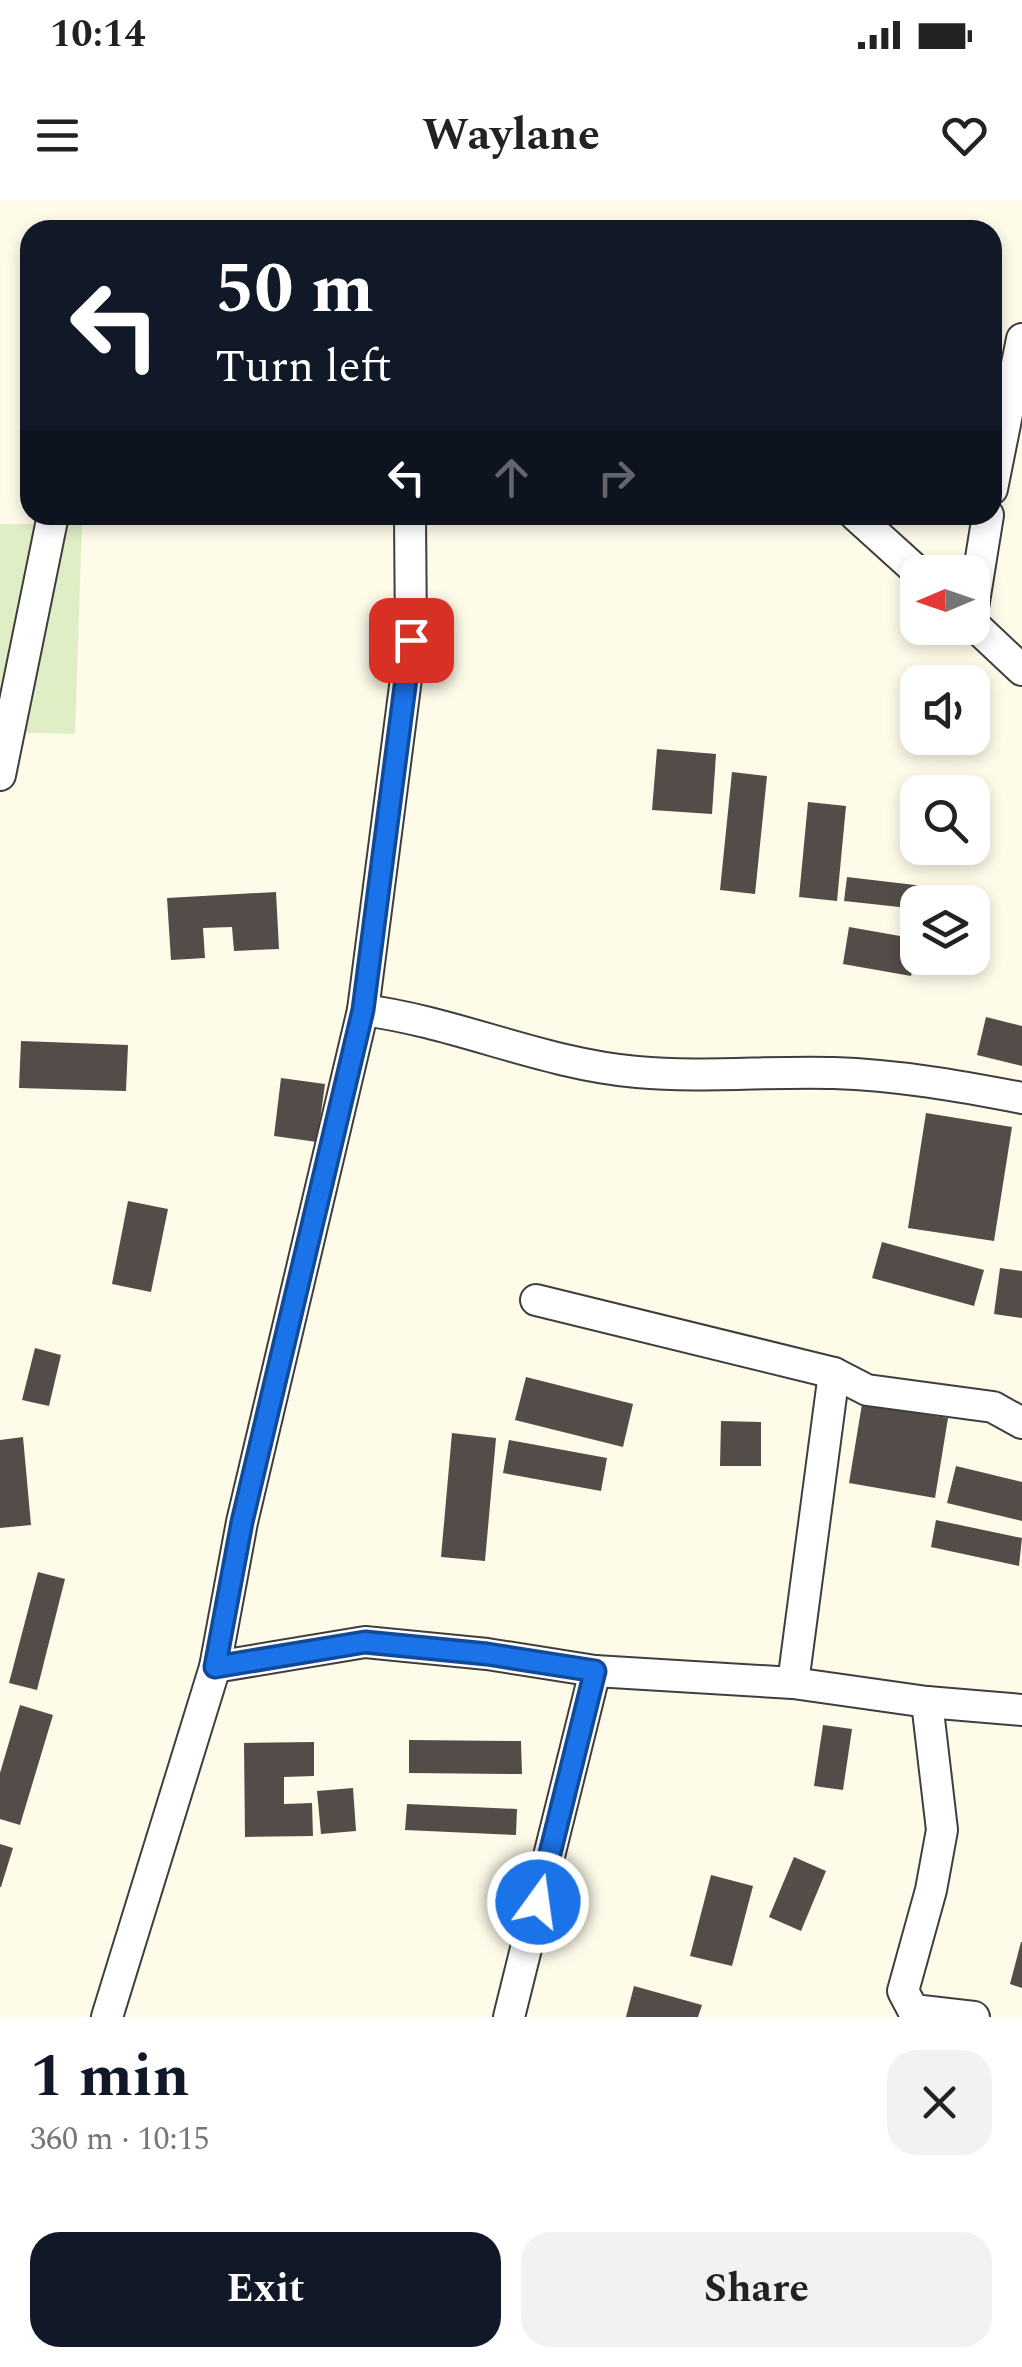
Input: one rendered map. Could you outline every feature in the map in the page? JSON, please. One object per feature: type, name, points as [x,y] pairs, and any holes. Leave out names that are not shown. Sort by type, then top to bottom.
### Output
[{"type":"street","points":[[1002,440],[1022,339]]},
{"type":"street","points":[[0,775],[51,525]]},
{"type":"street","points":[[107,2017],[215,1667],[242,1522],[363,1010],[411,640],[410,525]]},
{"type":"street","points":[[867,525],[900,555]]},
{"type":"street","points":[[982,555],[986,525]]},
{"type":"street","points":[[990,639],[1022,670]]},
{"type":"street","points":[[363,1010],[421,1020],[570,1061],[635,1072],[756,1076],[834,1073],[955,1085],[1022,1098]]},
{"type":"street","points":[[536,1300],[834,1373],[868,1390],[993,1408],[1022,1423]]},
{"type":"street","points":[[793,1683],[834,1373]]},
{"type":"street","points":[[215,1667],[365,1642],[487,1654],[595,1671],[793,1683],[926,1702],[1022,1710]]},
{"type":"street","points":[[509,2017],[595,1671]]},
{"type":"street","points":[[926,1702],[942,1830],[931,1890],[903,1991],[912,2014],[974,2017]]},
{"type":"green space","points":[[0,524],[82,525],[75,734],[0,732]]},
{"type":"building","points":[[657,749],[716,754],[712,814],[652,810]]},
{"type":"building","points":[[732,772],[767,776],[755,894],[720,890]]},
{"type":"building","points":[[808,802],[846,806],[837,901],[799,897]]},
{"type":"building","points":[[847,877],[915,885],[900,885],[900,907],[844,901]]},
{"type":"building","points":[[276,892],[279,949],[234,951],[232,927],[203,928],[205,958],[171,960],[167,898]]},
{"type":"building","points":[[849,927],[900,936],[900,974],[843,964]]},
{"type":"building","points":[[986,1017],[1022,1026],[1022,1066],[977,1055]]},
{"type":"building","points":[[21,1041],[128,1045],[126,1091],[19,1088]]},
{"type":"building","points":[[281,1078],[325,1084],[317,1142],[274,1136]]},
{"type":"building","points":[[926,1113],[1012,1127],[994,1241],[908,1228]]},
{"type":"building","points":[[128,1201],[168,1209],[151,1292],[112,1284]]},
{"type":"building","points":[[882,1242],[984,1270],[974,1306],[872,1278]]},
{"type":"building","points":[[1000,1268],[1022,1271],[1022,1318],[994,1314]]},
{"type":"building","points":[[35,1348],[61,1355],[49,1406],[22,1400]]},
{"type":"building","points":[[526,1377],[633,1404],[623,1447],[515,1420]]},
{"type":"building","points":[[862,1404],[948,1418],[935,1498],[849,1483]]},
{"type":"building","points":[[721,1421],[761,1422],[761,1466],[720,1466]]},
{"type":"building","points":[[452,1433],[496,1438],[485,1561],[441,1557]]},
{"type":"building","points":[[23,1437],[31,1525],[0,1528],[0,1440]]},
{"type":"building","points":[[509,1440],[607,1458],[601,1491],[503,1473]]},
{"type":"building","points":[[956,1466],[1022,1482],[1022,1521],[947,1503]]},
{"type":"building","points":[[936,1520],[1022,1538],[1019,1566],[931,1547]]},
{"type":"building","points":[[38,1572],[65,1579],[37,1690],[9,1683]]},
{"type":"building","points":[[20,1705],[53,1715],[20,1825],[0,1819],[0,1773]]},
{"type":"building","points":[[823,1725],[852,1729],[843,1790],[814,1786]]},
{"type":"building","points":[[409,1740],[521,1741],[522,1774],[409,1773]]},
{"type":"building","points":[[314,1742],[314,1776],[284,1777],[284,1804],[312,1803],[313,1836],[245,1837],[244,1743]]},
{"type":"building","points":[[353,1788],[356,1831],[321,1834],[317,1791]]},
{"type":"building","points":[[407,1804],[517,1809],[516,1835],[405,1830]]},
{"type":"building","points":[[0,1844],[13,1848],[1,1887],[0,1887]]},
{"type":"building","points":[[794,1857],[826,1871],[801,1931],[769,1917]]},
{"type":"building","points":[[711,1875],[753,1886],[732,1966],[690,1956]]},
{"type":"building","points":[[1022,1942],[1022,1988],[1010,1984]]},
{"type":"building","points":[[634,1986],[702,2005],[698,2017],[626,2017]]},
{"type":"route","points":[[411,640],[363,1010],[242,1522],[215,1667],[365,1642],[487,1654],[595,1671],[538,1902]]}]
